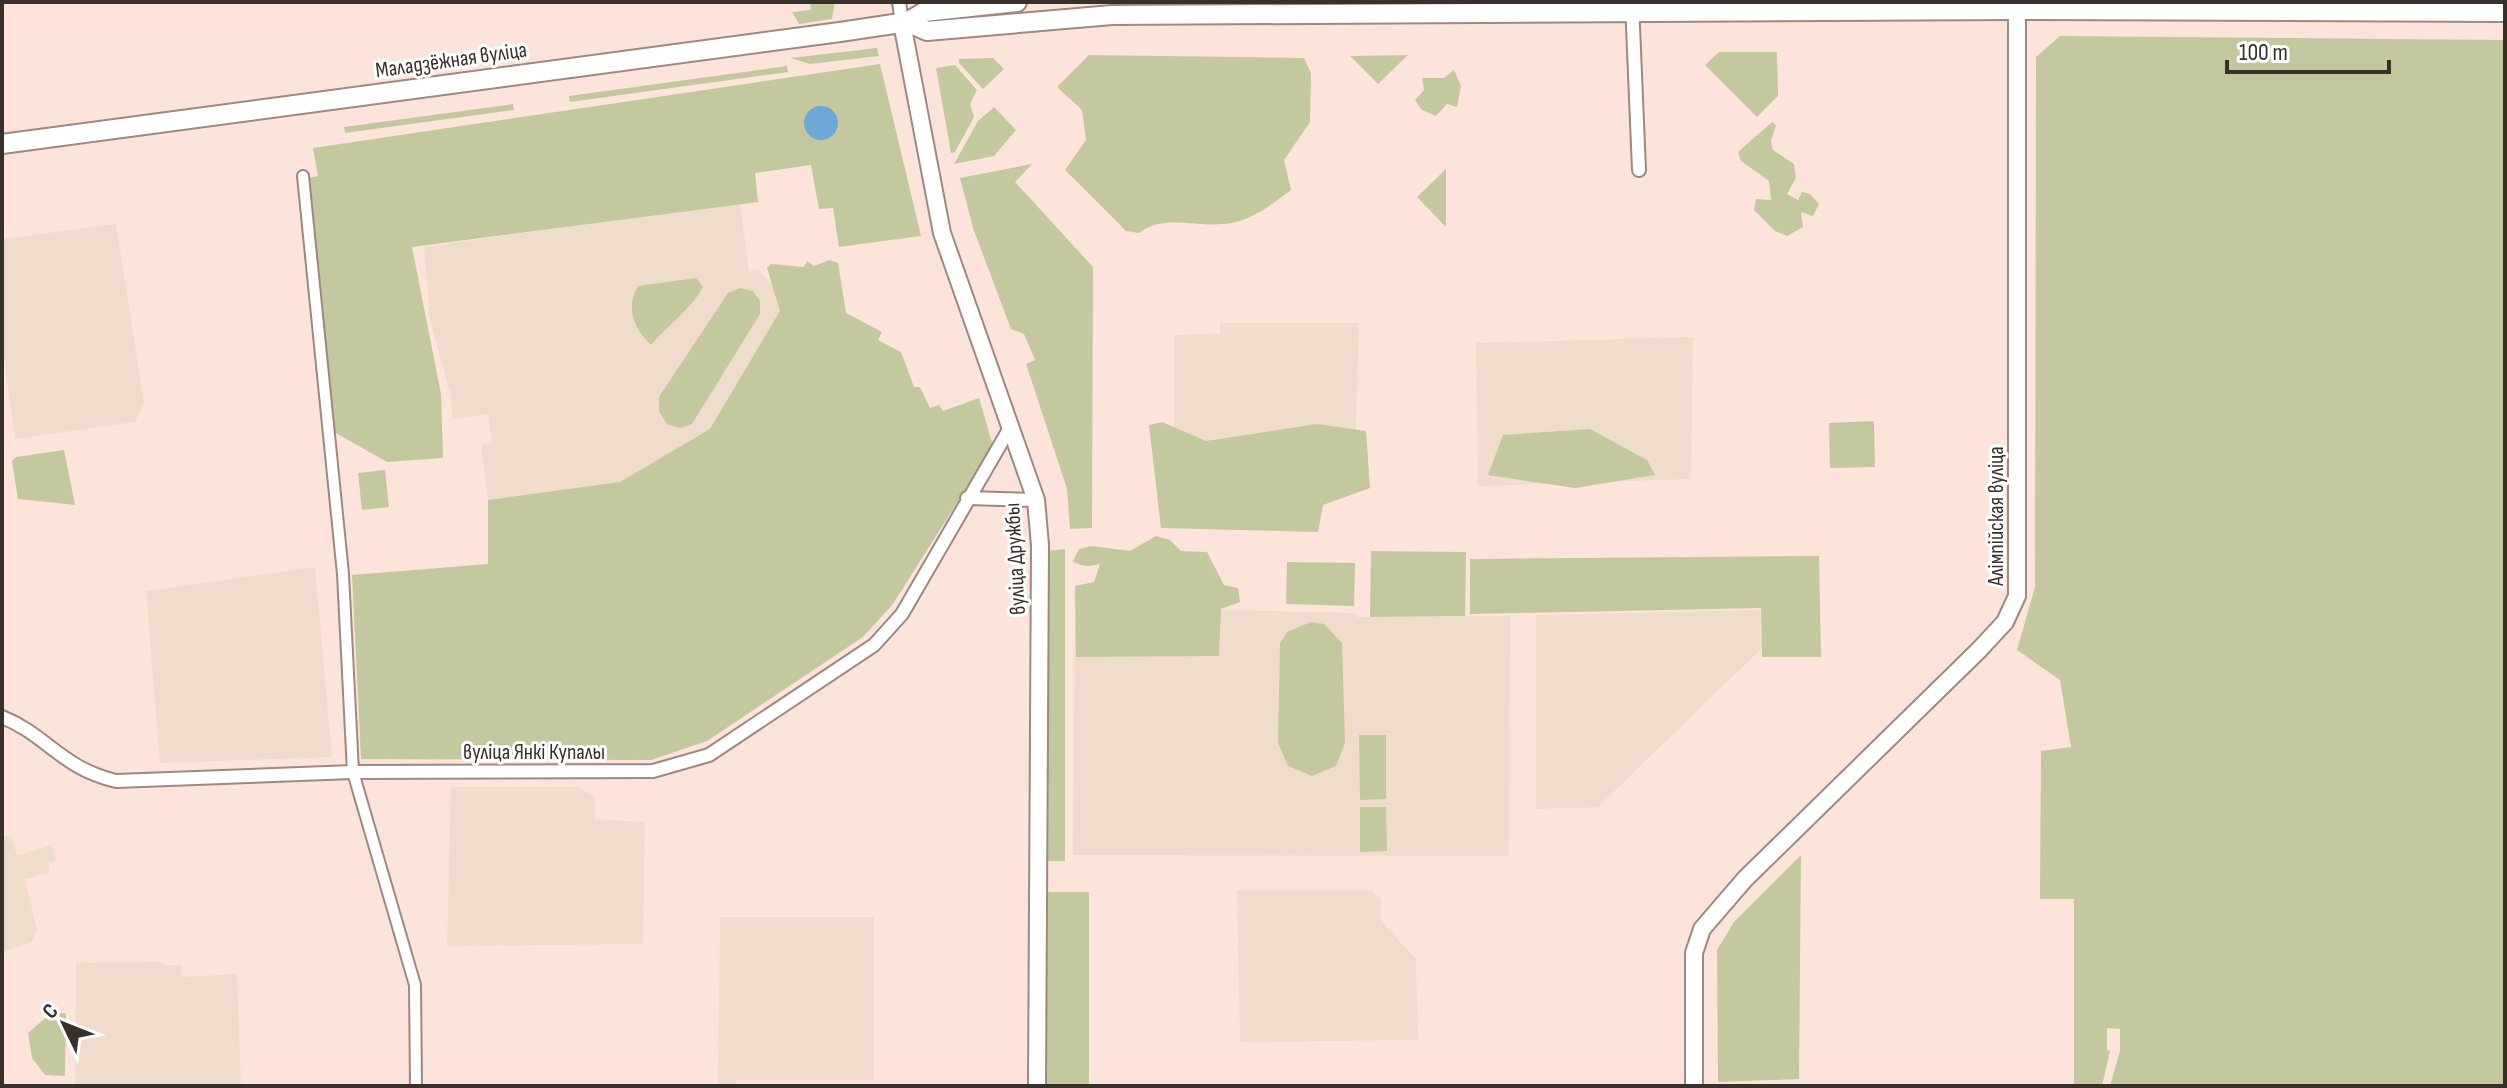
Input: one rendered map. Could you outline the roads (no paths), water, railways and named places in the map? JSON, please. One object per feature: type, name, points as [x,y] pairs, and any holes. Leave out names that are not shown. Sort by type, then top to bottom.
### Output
[{"type":"main road","name":"Маладзёжная вуліца","points":[[2,144],[905,22],[924,12],[1017,2]]},
{"type":"main road","name":"Маладзёжная вуліца","points":[[905,22],[927,31],[1112,15],[1632,8],[2017,6],[2505,12]]},
{"type":"street","name":"вуліца Дружбы","points":[[899,2],[905,22],[905,54],[942,233],[1036,500],[1040,545],[1037,1086]]},
{"type":"street","name":"Алімпійская вуліца","points":[[1694,1086],[1694,953],[1702,929],[1745,879],[1979,650],[2005,622],[2017,596],[2017,6]]},
{"type":"street","points":[[1632,8],[1639,170]]},
{"type":"street","points":[[303,176],[343,574],[353,772],[415,985],[416,1086]]},
{"type":"street","name":"вуліца Янкі Купалы","points":[[2,717],[16,723],[66,762],[91,775],[116,781],[353,772],[653,771],[709,755],[874,645],[902,614],[1011,426]]},
{"type":"street","points":[[967,498],[1036,500]]},
{"type":"water","points":[[821,106],[833,111],[838,123],[833,135],[821,140],[809,135],[804,123],[809,111]]}]
